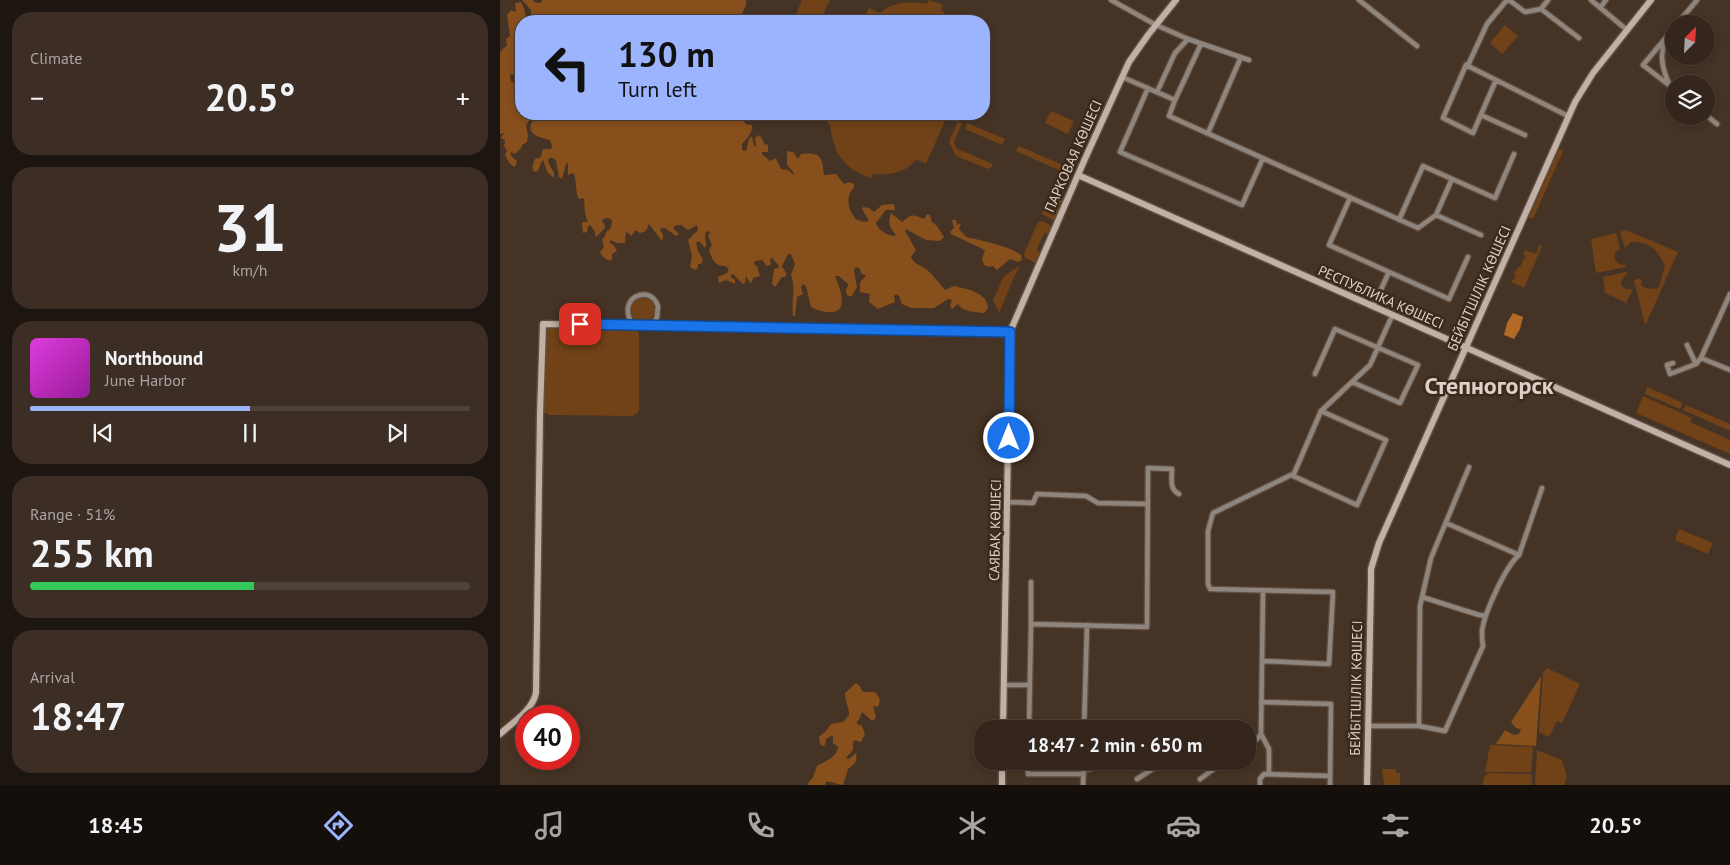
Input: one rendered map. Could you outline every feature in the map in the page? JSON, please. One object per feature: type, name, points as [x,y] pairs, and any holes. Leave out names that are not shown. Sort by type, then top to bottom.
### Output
[{"type":"street","points":[[1111,0],[1156,25],[1188,39],[1249,60]]},
{"type":"street","name":"ПАРКОВАЯ КӨШЕСІ","points":[[1010,332],[1122,77],[1136,51],[1176,0]]},
{"type":"street","points":[[1359,0],[1417,46]]},
{"type":"street","points":[[1496,80],[1474,133],[1442,118],[1487,24],[1508,0],[1525,12],[1541,9],[1548,0]]},
{"type":"street","points":[[1590,0],[1627,30]]},
{"type":"street","points":[[1600,8],[1606,0]]},
{"type":"street","name":"БЕЙБІТШІЛІК КӨШЕСІ","points":[[1367,785],[1370,581],[1379,543],[1579,94],[1593,73],[1651,0]]},
{"type":"street","points":[[1684,15],[1697,0]]},
{"type":"street","points":[[1541,9],[1579,38]]},
{"type":"street","points":[[1157,92],[1175,53],[1188,39]]},
{"type":"street","points":[[1665,39],[1643,65],[1665,82]]},
{"type":"street","points":[[1665,42],[1662,48],[1662,55],[1663,68],[1666,75]]},
{"type":"street","points":[[1201,44],[1169,116],[1418,228],[1436,215],[1452,179]]},
{"type":"street","points":[[1208,133],[1241,57]]},
{"type":"street","points":[[1466,65],[1568,116]]},
{"type":"street","points":[[1122,77],[1175,100]]},
{"type":"street","points":[[1148,88],[1120,152],[1242,205],[1263,158]]},
{"type":"street","points":[[1481,115],[1525,135]]},
{"type":"street","points":[[1399,220],[1423,166],[1495,198],[1514,154]]},
{"type":"street","name":"РЕСПУБЛИКА КӨШЕСІ","points":[[1078,175],[1730,465]]},
{"type":"street","points":[[1350,198],[1329,245],[1449,299],[1468,256]]},
{"type":"street","points":[[1436,215],[1481,234]]},
{"type":"street","points":[[1373,307],[1389,272]]},
{"type":"street","points":[[1673,363],[1667,365],[1670,374],[1696,364],[1701,358],[1730,294]]},
{"type":"street","points":[[633,325],[627,313],[629,304],[635,296],[644,295],[652,297],[658,306],[657,317],[653,325]]},
{"type":"street","points":[[1294,476],[1321,411],[1370,365],[1392,316]]},
{"type":"street","points":[[500,734],[529,708],[535,700],[536,693],[543,324],[1010,332]]},
{"type":"street","points":[[1315,374],[1335,329],[1418,365],[1400,403],[1352,382]]},
{"type":"street","name":"САЯБАҚ КӨШЕСІ","points":[[1003,720],[1010,332]]},
{"type":"street","points":[[1688,345],[1696,364]]},
{"type":"street","points":[[1701,358],[1730,370]]},
{"type":"street","points":[[1262,661],[1329,664],[1333,592],[1210,589],[1208,584],[1208,531],[1214,513],[1291,474],[1357,504],[1386,440],[1321,411]]},
{"type":"street","points":[[1419,726],[1420,606],[1431,558],[1469,467]]},
{"type":"street","points":[[1031,624],[1147,627],[1148,468],[1172,468],[1172,488],[1178,494]]},
{"type":"street","points":[[1368,726],[1419,726],[1445,731],[1483,646],[1482,632],[1486,616],[1512,560],[1519,555],[1542,488]]},
{"type":"street","points":[[1008,502],[1033,503],[1037,494],[1086,496],[1098,504],[1148,504]]},
{"type":"street","points":[[1446,523],[1519,555]]},
{"type":"street","points":[[1029,720],[1031,582]]},
{"type":"street","points":[[1262,591],[1260,736],[1269,749],[1269,774]]},
{"type":"street","points":[[1422,597],[1486,616]]},
{"type":"street","points":[[1084,720],[1087,625]]},
{"type":"street","points":[[1004,685],[1030,685]]},
{"type":"street","points":[[1261,702],[1331,704],[1330,785]]},
{"type":"street","points":[[1256,736],[1260,736]]},
{"type":"street","points":[[1256,739],[1260,736]]},
{"type":"street","points":[[1002,770],[1002,785]]},
{"type":"street","points":[[1028,770],[1028,774],[1084,772],[1088,770]]},
{"type":"street","points":[[1137,779],[1151,770]]},
{"type":"street","points":[[1200,779],[1212,770]]},
{"type":"street","points":[[1083,785],[1084,772]]},
{"type":"street","points":[[1260,785],[1261,776],[1264,774],[1330,776]]},
{"type":"shaded area","points":[[522,0],[533,0],[540,3],[543,0],[746,0],[741,15],[531,15],[531,10]]},
{"type":"shaded area","points":[[802,0],[830,0],[823,15],[797,15]]},
{"type":"shaded area","points":[[929,0],[943,5],[941,10],[947,15],[865,15],[869,8],[880,13],[896,5],[908,3],[927,4]]},
{"type":"shaded area","points":[[521,2],[526,15],[515,15],[515,74],[510,75],[511,81],[515,84],[515,120],[530,120],[526,125],[527,142],[515,154],[510,152],[517,161],[515,167],[510,164],[505,155],[507,151],[504,146],[505,140],[501,138],[504,133],[500,134],[500,52],[507,45],[506,39],[510,36],[507,15],[511,10],[516,11],[515,3]]},
{"type":"shaded area","points":[[1505,25],[1518,36],[1502,54],[1490,43]]},
{"type":"shaded area","points":[[1051,111],[1074,121],[1068,134],[1045,123]]},
{"type":"shaded area","points":[[537,120],[743,120],[746,124],[752,125],[752,128],[751,133],[742,144],[742,150],[746,151],[749,139],[752,136],[754,146],[756,147],[755,138],[758,135],[765,145],[768,144],[768,152],[762,152],[762,154],[770,161],[776,158],[781,169],[788,170],[794,175],[787,165],[787,151],[793,152],[798,159],[801,154],[813,154],[817,155],[821,160],[824,175],[836,174],[844,184],[850,182],[854,184],[854,188],[849,195],[849,203],[851,212],[856,219],[864,222],[869,221],[862,209],[863,207],[869,208],[874,212],[882,205],[894,204],[895,209],[886,210],[876,223],[884,232],[895,236],[890,225],[891,213],[902,222],[912,216],[924,219],[927,214],[930,215],[932,222],[944,237],[940,241],[926,240],[906,229],[905,231],[916,250],[911,257],[912,259],[915,263],[926,269],[945,290],[954,286],[976,292],[984,298],[988,308],[984,313],[966,310],[958,304],[952,309],[950,306],[952,300],[948,299],[934,308],[911,308],[902,304],[899,296],[896,294],[894,296],[895,302],[878,309],[869,302],[870,294],[860,292],[860,282],[866,276],[856,267],[854,270],[857,287],[852,296],[848,296],[846,292],[848,284],[839,276],[835,276],[842,300],[839,309],[834,312],[827,312],[811,307],[806,286],[803,284],[801,287],[803,294],[797,297],[795,316],[793,316],[793,285],[791,275],[795,264],[791,254],[788,254],[782,266],[786,277],[782,277],[775,287],[772,284],[774,269],[779,266],[772,258],[770,259],[771,265],[767,266],[762,260],[755,261],[754,264],[757,266],[760,276],[753,278],[750,283],[746,276],[745,283],[743,284],[733,274],[730,276],[735,280],[735,284],[726,280],[719,283],[718,277],[727,273],[729,269],[716,264],[713,259],[709,250],[712,245],[708,236],[709,231],[705,234],[705,248],[699,241],[696,243],[703,260],[701,264],[698,264],[698,268],[695,270],[690,267],[692,256],[688,240],[698,230],[697,225],[688,230],[681,225],[676,225],[673,228],[679,234],[676,236],[665,228],[661,228],[663,239],[661,240],[649,224],[646,231],[640,233],[636,230],[631,236],[626,231],[625,243],[617,243],[610,240],[610,243],[614,245],[617,251],[612,254],[612,260],[607,259],[600,252],[604,247],[602,239],[611,228],[612,220],[608,218],[603,219],[605,228],[596,237],[590,225],[587,232],[583,233],[582,223],[588,222],[585,214],[584,199],[579,199],[578,197],[574,174],[568,175],[568,163],[566,164],[562,179],[559,177],[556,161],[553,158],[549,158],[548,162],[554,173],[554,178],[548,173],[543,160],[538,171],[534,172],[533,170],[535,159],[541,157],[543,149],[551,149],[552,146],[550,140],[532,133],[532,122]]},
{"type":"shaded area","points":[[824,120],[945,120],[926,164],[916,159],[907,168],[896,173],[872,174],[871,178],[853,170],[841,158],[831,134],[830,124]]},
{"type":"shaded area","points":[[958,121],[962,124],[954,141],[956,148],[993,164],[992,167],[988,169],[956,156],[949,142]]},
{"type":"shaded area","points":[[967,123],[1005,139],[1002,145],[965,129]]},
{"type":"shaded area","points":[[1019,146],[1065,166],[1063,172],[1016,151]]},
{"type":"shaded area","points":[[1559,149],[1563,151],[1533,219],[1529,217]]},
{"type":"shaded area","points":[[1055,193],[1064,197],[1053,220],[1042,214],[1050,195]]},
{"type":"shaded area","points":[[952,220],[956,220],[957,225],[961,223],[959,229],[966,237],[1010,249],[1021,255],[1022,260],[1018,262],[1010,259],[997,270],[993,266],[984,265],[982,259],[985,250],[951,234],[950,232],[954,228]]},
{"type":"shaded area","points":[[1041,221],[1049,224],[1051,228],[1049,233],[1044,234],[1037,249],[1040,253],[1036,263],[1025,258],[1024,254],[1038,222]]},
{"type":"shaded area","points":[[1626,230],[1678,252],[1646,324],[1634,281],[1638,278],[1642,280],[1641,285],[1646,288],[1656,289],[1659,287],[1665,266],[1656,251],[1648,245],[1631,242],[1625,248],[1620,232]]},
{"type":"shaded area","points":[[1616,233],[1620,249],[1616,251],[1614,258],[1619,264],[1626,267],[1596,273],[1591,239]]},
{"type":"shaded area","points":[[1540,244],[1542,246],[1524,288],[1511,282],[1514,280],[1516,275],[1514,274],[1526,255],[1523,254],[1525,250],[1536,254]]},
{"type":"shaded area","points":[[1019,266],[999,313],[993,300],[1004,276]]},
{"type":"shaded area","points":[[1627,272],[1621,281],[1624,288],[1631,289],[1632,291],[1626,303],[1605,293],[1603,277]]},
{"type":"shaded area","points":[[643,298],[652,301],[655,310],[652,319],[643,322],[634,319],[631,310],[634,301]]},
{"type":"shaded area","points":[[1513,313],[1523,317],[1520,329],[1514,339],[1504,335],[1507,323]]},
{"type":"shaded area","points":[[549,327],[634,327],[638,330],[639,411],[633,416],[549,415],[542,410],[546,329]]},
{"type":"shaded area","points":[[1647,387],[1683,403],[1680,409],[1645,394]]},
{"type":"shaded area","points":[[1643,396],[1692,418],[1690,422],[1730,440],[1730,454],[1636,413]]},
{"type":"shaded area","points":[[1686,405],[1730,424],[1730,431],[1683,410]]},
{"type":"shaded area","points":[[1679,529],[1713,543],[1708,554],[1675,540]]},
{"type":"shaded area","points":[[1547,668],[1580,684],[1562,723],[1557,721],[1549,737],[1539,732],[1543,673]]},
{"type":"shaded area","points":[[1541,676],[1536,746],[1496,744],[1505,730],[1514,735],[1519,734],[1521,729],[1516,728],[1511,722]]},
{"type":"shaded area","points":[[856,683],[863,692],[875,692],[880,700],[878,707],[873,706],[876,717],[874,720],[871,720],[862,712],[857,721],[857,724],[862,726],[865,734],[861,742],[855,740],[853,742],[853,750],[846,758],[849,759],[856,753],[856,761],[848,769],[843,785],[826,782],[825,785],[807,785],[813,777],[817,766],[830,759],[837,751],[838,747],[833,743],[833,735],[826,739],[825,745],[822,746],[819,737],[831,724],[843,722],[849,715],[845,693]]},
{"type":"shaded area","points":[[1490,745],[1533,747],[1531,772],[1485,772]]},
{"type":"shaded area","points":[[1537,750],[1562,760],[1567,777],[1564,785],[1535,785]]},
{"type":"shaded area","points":[[1382,769],[1396,769],[1396,773],[1400,773],[1400,785],[1384,785]]},
{"type":"shaded area","points":[[1489,773],[1532,774],[1532,785],[1482,785],[1484,777]]},
{"type":"district","name":"Степногорск","points":[[1489,385]]},
{"type":"route","points":[[580,324],[1010,332],[1009,438]]}]
